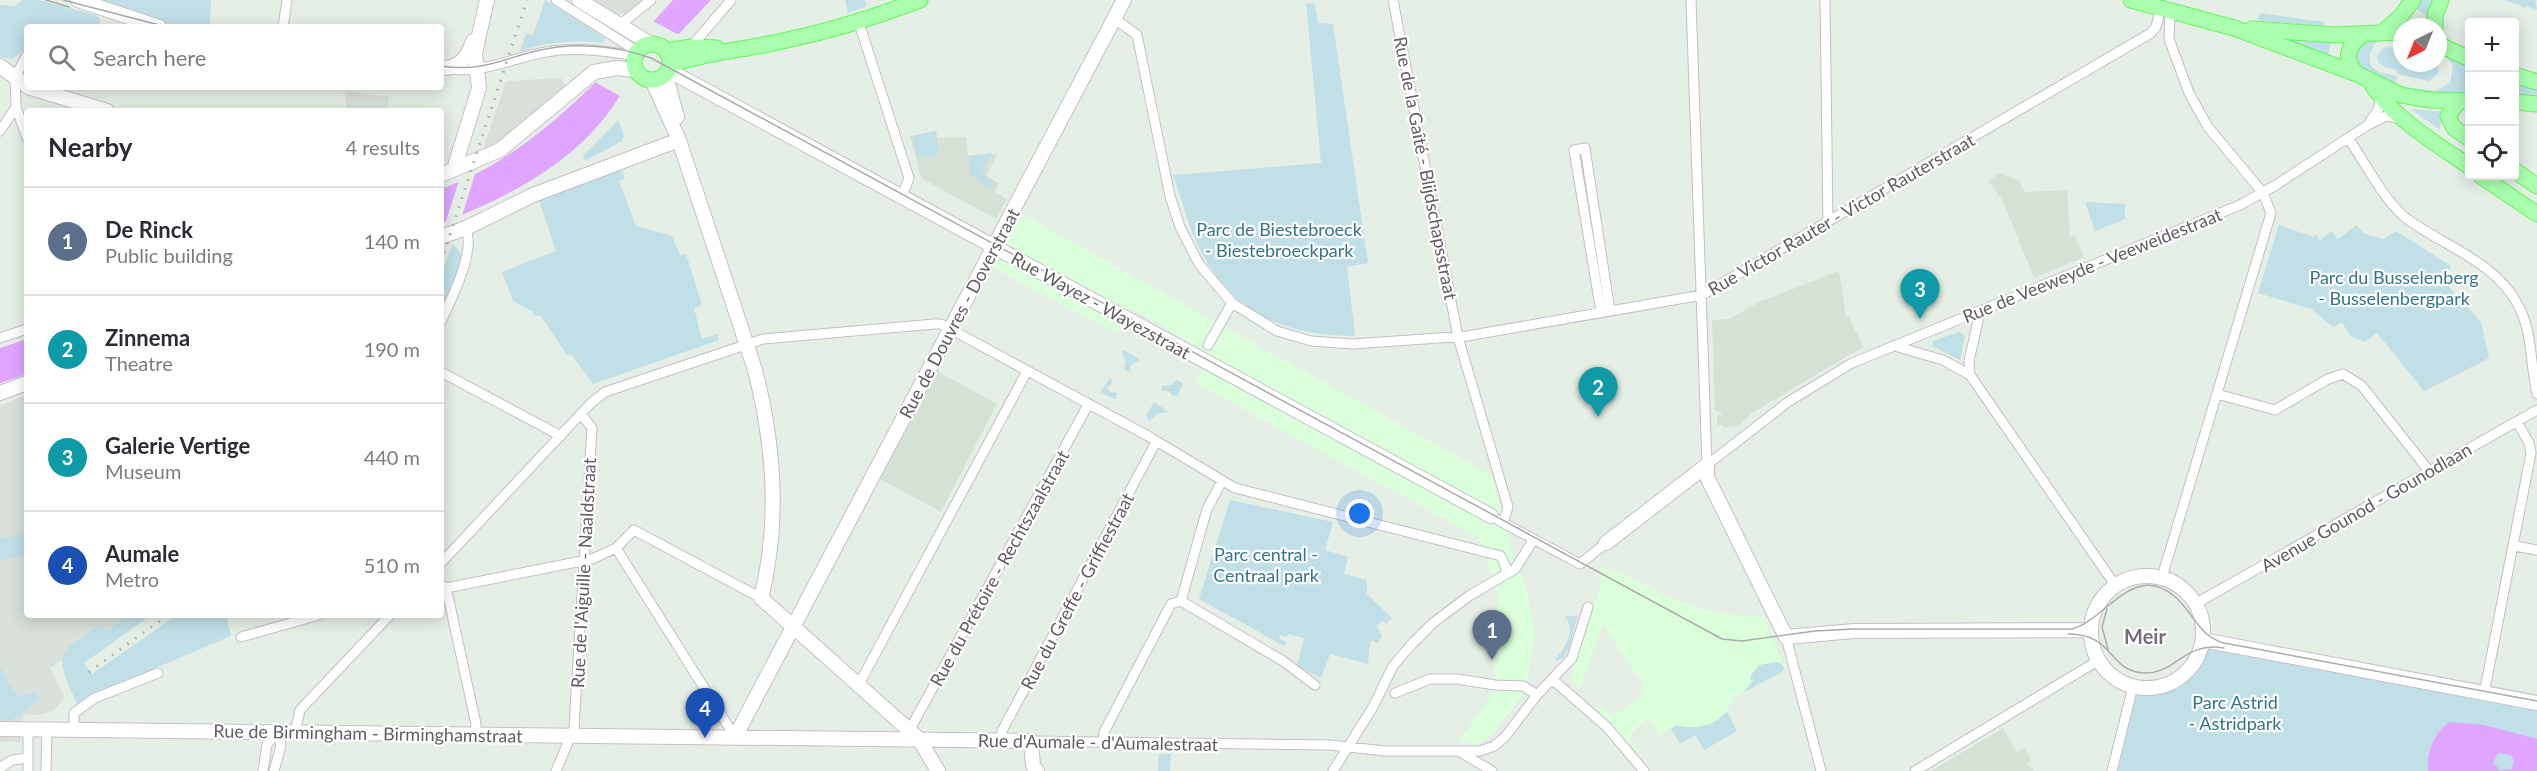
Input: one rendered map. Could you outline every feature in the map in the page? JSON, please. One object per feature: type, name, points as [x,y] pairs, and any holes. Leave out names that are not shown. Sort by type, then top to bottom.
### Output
[{"type":"main road","points":[[648,59],[686,59],[735,50],[859,23],[920,0]]},
{"type":"main road","points":[[2131,0],[2234,28],[2363,77],[2401,95],[2428,100],[2464,101]]},
{"type":"main road","points":[[2383,32],[2401,16],[2413,0]]},
{"type":"main road","points":[[2435,18],[2441,0]]},
{"type":"main road","points":[[2234,28],[2335,35],[2393,32]]},
{"type":"main road","points":[[2364,34],[2352,43],[2348,53],[2348,62],[2380,99],[2402,119],[2465,164]]},
{"type":"main road","points":[[2447,44],[2453,51]]},
{"type":"main road","points":[[648,59],[691,46],[735,50]]},
{"type":"main road","points":[[2447,48],[2465,57]]},
{"type":"main road","points":[[2519,77],[2537,82]]},
{"type":"main road","points":[[2464,101],[2448,116],[2450,122],[2465,135]]},
{"type":"main road","points":[[2519,102],[2537,104]]},
{"type":"main road","points":[[2519,173],[2537,186]]},
{"type":"main road","points":[[2487,180],[2537,214]]},
{"type":"street","points":[[78,0],[150,24]]},
{"type":"street","points":[[283,24],[287,0]]},
{"type":"street","points":[[448,172],[479,88],[475,53],[487,0]]},
{"type":"street","points":[[556,0],[648,59],[679,140],[747,344],[764,404],[772,474],[770,540],[760,598]]},
{"type":"street","name":"Rue Wayez - Wayezstraat","points":[[569,0],[582,2],[615,24],[648,59],[1580,564]]},
{"type":"street","points":[[615,24],[626,20],[651,0]]},
{"type":"street","points":[[691,46],[731,0]]},
{"type":"street","name":"Rue de Douvres - Doverstraat","points":[[735,736],[1125,0]]},
{"type":"street","name":"Rue de la Gaîté - Blijdschapsstraat","points":[[1393,0],[1458,337],[1508,507],[1497,519]]},
{"type":"street","points":[[1691,0],[1707,477],[1786,637],[1821,771]]},
{"type":"street","points":[[1825,0],[1828,222]]},
{"type":"street","points":[[2162,577],[2271,213],[2263,193],[2208,127],[2189,93],[2169,39],[2165,9]]},
{"type":"street","name":"Rue Victor Rauter - Victor Rauterstraat","points":[[1115,19],[1137,34],[1170,196],[1180,226],[1199,264],[1232,303],[1277,331],[1311,341],[1353,344],[1458,337],[1702,295],[2151,33],[2165,9]]},
{"type":"street","points":[[859,23],[909,178],[902,196]]},
{"type":"street","points":[[444,68],[465,58],[474,37],[479,32]]},
{"type":"street","points":[[444,68],[477,69],[500,66],[553,51],[578,49],[648,59]]},
{"type":"street","points":[[448,172],[500,150],[600,71],[648,59]]},
{"type":"street","points":[[24,60],[15,77],[16,107],[24,130]]},
{"type":"street","points":[[0,66],[24,83]]},
{"type":"street","points":[[41,90],[98,108]]},
{"type":"street","points":[[2368,125],[2379,108],[2380,99]]},
{"type":"street","points":[[0,131],[16,107]]},
{"type":"street","name":"Rue de Veeweyde - Veeweidestraat","points":[[1580,564],[1788,402],[1852,363],[1898,346],[2263,193],[2368,125],[2386,116],[2402,119]]},
{"type":"street","points":[[2348,138],[2397,210],[2485,267],[2510,290],[2526,326],[2537,394]]},
{"type":"street","points":[[444,236],[466,228],[533,195],[679,140]]},
{"type":"street","points":[[1585,148],[1606,311],[1574,150],[1585,148]]},
{"type":"street","points":[[444,314],[466,257],[470,238],[466,228]]},
{"type":"street","points":[[1208,345],[1232,303]]},
{"type":"street","points":[[1970,375],[1969,361],[1980,312]]},
{"type":"street","points":[[444,560],[581,414],[605,392],[747,344],[775,337],[934,324],[950,330],[1156,442],[1221,481],[1251,494],[1501,556],[1506,568],[1505,575]]},
{"type":"street","points":[[0,338],[24,330]]},
{"type":"street","points":[[1898,346],[1943,360],[1970,375],[2115,585]]},
{"type":"street","points":[[858,686],[1026,373]]},
{"type":"street","points":[[444,374],[561,436]]},
{"type":"street","points":[[2217,394],[2275,410],[2328,379],[2343,374],[2362,386],[2429,471]]},
{"type":"street","points":[[0,393],[24,384]]},
{"type":"street","name":"Rue du Prétoire - Rechtszaalstraat","points":[[914,735],[1088,405]]},
{"type":"street","name":"Avenue Gounod - Gounodlaan","points":[[2195,604],[2537,410]]},
{"type":"street","name":"Rue de l'Aiguille - Naaldstraat","points":[[556,771],[574,728],[592,428],[581,414]]},
{"type":"street","points":[[2484,694],[2515,546],[2531,453],[2529,443],[2517,422]]},
{"type":"street","name":"Rue du Greffe - Griffiestraat","points":[[1003,741],[1002,731],[1156,442]]},
{"type":"street","points":[[1181,601],[1207,509],[1221,481]]},
{"type":"street","points":[[444,587],[585,561],[616,548],[634,530],[760,598],[914,735],[938,771]]},
{"type":"street","points":[[1333,771],[1373,707],[1393,666],[1411,645],[1451,610],[1523,561],[1534,539]]},
{"type":"street","points":[[2515,546],[2537,550]]},
{"type":"street","points":[[616,548],[735,736]]},
{"type":"street","points":[[2142,575],[2162,577],[2179,586],[2195,604],[2202,622],[2203,640],[2194,662],[2178,678],[2156,687],[2133,686],[2113,676],[2099,660],[2093,646],[2091,630],[2098,603],[2115,585],[2142,575]]},
{"type":"street","points":[[444,591],[476,724],[475,735]]},
{"type":"street","points":[[1103,742],[1104,732],[1171,604],[1181,601],[1283,661],[1315,685]]},
{"type":"street","points":[[1395,693],[1430,679],[1448,679],[1523,686],[1537,695],[1572,658],[1588,607]]},
{"type":"street","points":[[241,636],[308,618]]},
{"type":"street","points":[[295,732],[300,710],[387,618]]},
{"type":"street","points":[[1786,637],[1854,631],[2091,630]]},
{"type":"street","points":[[2203,640],[2537,703]]},
{"type":"street","points":[[1916,771],[2099,660]]},
{"type":"street","points":[[74,731],[74,713],[87,703],[158,673]]},
{"type":"street","points":[[1552,679],[1607,727],[1644,771]]},
{"type":"street","points":[[2112,771],[2133,686]]},
{"type":"street","name":"Rue d'Aumale - d'Aumalestraat","points":[[735,736],[879,739],[914,735],[1003,741],[1348,746],[1376,751],[1460,752],[1494,746],[1505,737],[1537,695]]},
{"type":"street","points":[[879,739],[887,729],[889,715]]},
{"type":"street","name":"Rue de Birmingham - Birminghamstraat","points":[[0,729],[735,736]]},
{"type":"street","points":[[28,730],[28,771]]},
{"type":"street","points":[[46,771],[47,730]]},
{"type":"street","points":[[263,771],[267,744],[277,732]]},
{"type":"street","points":[[274,771],[281,745],[277,732]]},
{"type":"street","points":[[1031,741],[1033,765],[1037,771]]},
{"type":"street","points":[[1460,752],[1492,771]]},
{"type":"street","points":[[0,768],[12,760],[28,758]]},
{"type":"shaded area","points":[[586,0],[644,0],[632,13],[609,15]]},
{"type":"shaded area","points":[[673,0],[711,0],[619,97],[585,140],[564,158],[517,189],[444,222],[444,188],[507,156],[538,133],[568,109]]},
{"type":"shaded area","points":[[561,78],[565,86],[503,139],[483,149],[506,81]]},
{"type":"shaded area","points":[[345,91],[389,97],[387,108],[346,108]]},
{"type":"shaded area","points":[[936,131],[937,138],[966,137],[968,156],[997,154],[986,176],[999,183],[995,192],[1007,199],[996,219],[921,178],[910,136]]},
{"type":"shaded area","points":[[2000,173],[2019,181],[2025,192],[2067,190],[2070,237],[2075,235],[2084,257],[2034,278],[2003,201],[1988,181]]},
{"type":"shaded area","points":[[1016,211],[1492,476],[1511,550],[1527,592],[1535,635],[1525,692],[1488,739],[1477,744],[1459,741],[1493,694],[1498,598],[1480,538],[1196,383],[1211,355],[1130,307],[1116,333],[989,265]]},
{"type":"shaded area","points":[[1839,271],[1846,317],[1849,317],[1863,347],[1752,413],[1740,425],[1723,428],[1723,425],[1717,425],[1717,416],[1723,414],[1715,410],[1712,320],[1729,319],[1759,302]]},
{"type":"shaded area","points":[[24,340],[24,375],[0,383],[0,348]]},
{"type":"shaded area","points":[[937,371],[997,404],[941,512],[880,479]]},
{"type":"shaded area","points":[[24,396],[24,618],[123,618],[105,631],[100,625],[78,638],[62,660],[50,668],[65,698],[53,711],[39,715],[25,714],[21,722],[20,742],[0,742],[0,406]]},
{"type":"shaded area","points":[[1602,566],[1614,572],[1616,569],[1667,597],[1693,606],[1724,614],[1763,617],[1786,670],[1735,697],[1727,712],[1737,731],[1704,750],[1695,735],[1680,744],[1671,729],[1666,730],[1660,736],[1647,719],[1629,735],[1640,750],[1637,752],[1597,710],[1603,706],[1611,716],[1616,712],[1619,714],[1642,694],[1640,692],[1645,687],[1603,625],[1580,689],[1570,679],[1593,604],[1598,600]]},
{"type":"shaded area","points":[[2450,722],[2484,725],[2537,739],[2537,771],[2428,771],[2433,743],[2444,726]],"holes":[[[2498,753],[2511,755],[2514,761],[2512,769],[2500,770],[2493,763]]]},
{"type":"shaded area","points":[[2003,728],[2017,752],[2024,748],[2031,760],[2027,763],[2034,771],[1931,771]]},
{"type":"green space","points":[[22,0],[39,0],[96,15],[101,20],[98,24],[24,24],[24,50],[12,59],[0,57],[0,5],[15,6]]},
{"type":"green space","points":[[88,0],[211,0],[210,24],[164,24]]},
{"type":"green space","points":[[545,0],[605,38],[603,43],[561,42],[520,52],[526,33],[533,35]]},
{"type":"green space","points":[[845,0],[865,0],[867,6],[848,13]]},
{"type":"green space","points":[[2419,0],[2436,0],[2430,18],[2414,7]]},
{"type":"green space","points":[[2504,0],[2535,0],[2537,10],[2527,6],[2526,8]]},
{"type":"green space","name":"Parc de Biestebroeck - Biestebroeckpark","points":[[1306,3],[1315,4],[1318,23],[1333,24],[1368,263],[1347,267],[1355,336],[1303,331],[1280,324],[1240,301],[1209,265],[1196,241],[1173,175],[1321,163]]},
{"type":"green space","points":[[2260,13],[2324,22],[2324,26],[2262,21],[2258,20]]},
{"type":"green space","points":[[2290,39],[2331,42],[2328,56],[2290,42]]},
{"type":"green space","points":[[2369,39],[2380,40],[2371,51],[2371,66],[2379,72],[2397,76],[2395,87],[2373,77],[2355,63],[2356,49]]},
{"type":"green space","points":[[2385,47],[2393,48],[2393,69],[2384,67],[2378,62],[2377,55]]},
{"type":"green space","points":[[2447,54],[2465,63],[2465,96],[2405,91],[2405,87],[2436,91],[2450,83],[2453,66]]},
{"type":"green space","points":[[2397,72],[2439,73],[2429,81],[2397,74]]},
{"type":"green space","points":[[2519,85],[2537,90],[2537,96],[2519,95]]},
{"type":"green space","points":[[2410,109],[2446,112],[2439,129]]},
{"type":"green space","points":[[618,120],[624,136],[622,141],[585,161],[583,156]]},
{"type":"green space","points":[[936,131],[939,154],[917,157],[913,136]]},
{"type":"green space","points":[[992,153],[981,174],[994,181],[990,188],[971,175],[968,156]]},
{"type":"green space","points":[[621,167],[625,178],[619,181],[636,226],[672,236],[680,255],[686,254],[702,305],[694,308],[702,339],[717,334],[719,340],[593,384],[571,354],[567,355],[541,316],[533,315],[533,312],[513,301],[502,272],[556,251],[539,200]]},
{"type":"green space","points":[[2085,202],[2125,204],[2125,219],[2095,231]]},
{"type":"green space","name":"Parc du Busselenberg - Busselenbergpark","points":[[2279,225],[2314,237],[2315,234],[2320,240],[2332,231],[2338,239],[2357,225],[2363,233],[2383,239],[2396,231],[2451,266],[2443,280],[2481,322],[2489,358],[2424,391],[2377,333],[2365,342],[2350,336],[2342,322],[2333,327],[2311,309],[2258,293]]},
{"type":"green space","points":[[453,243],[463,256],[444,305],[444,267]]},
{"type":"green space","points":[[1959,332],[1965,336],[1960,360],[1932,346],[1933,341]]},
{"type":"green space","points":[[1124,350],[1140,360],[1131,365],[1129,372],[1124,369],[1126,362],[1122,354]]},
{"type":"green space","points":[[1110,378],[1113,382],[1108,387],[1110,392],[1118,393],[1115,399],[1100,392]]},
{"type":"green space","points":[[1177,380],[1183,383],[1177,396],[1173,396],[1169,391],[1162,391],[1162,386],[1171,385]]},
{"type":"green space","points":[[1154,402],[1168,412],[1158,414],[1149,421],[1146,416]]},
{"type":"green space","name":"Parc central - Centraal park","points":[[1230,500],[1333,522],[1325,550],[1348,557],[1344,574],[1367,580],[1367,594],[1392,618],[1386,624],[1383,621],[1377,626],[1382,637],[1377,644],[1373,640],[1370,643],[1368,664],[1330,654],[1321,678],[1297,666],[1304,638],[1288,634],[1287,637],[1280,635],[1279,639],[1286,641],[1284,646],[1199,599]]},
{"type":"green space","points":[[24,534],[24,555],[0,560],[0,538]]},
{"type":"green space","points":[[2141,580],[2162,582],[2177,590],[2175,593],[2160,585],[2142,584]]},
{"type":"green space","points":[[1578,615],[1569,649],[1563,658],[1557,661],[1555,659],[1568,639],[1569,627],[1565,617]]},
{"type":"green space","points":[[123,618],[147,618],[84,663],[92,674],[173,618],[227,618],[231,636],[85,698],[77,704],[65,676],[63,657],[74,643],[100,625],[106,631]]},
{"type":"green space","name":"Parc Astrid - Astridpark","points":[[2208,649],[2537,707],[2537,771],[2118,771],[2136,696],[2144,691],[2177,684]]},
{"type":"green space","points":[[1777,662],[1782,664],[1785,670],[1743,693],[1754,679],[1751,680],[1751,675],[1759,665]]},
{"type":"green space","points":[[0,667],[17,696],[35,693],[40,699],[10,721],[0,720]]},
{"type":"green space","points":[[1727,711],[1737,731],[1704,750],[1695,735],[1680,744],[1671,729],[1676,725],[1704,726],[1716,721]]},
{"type":"green space","points":[[1159,754],[1171,754],[1170,771],[1158,771]]},
{"type":"pier","points":[[653,21],[681,36],[623,98],[595,82]]},
{"type":"pier","points":[[476,171],[461,219],[445,224],[460,178]]},
{"type":"tram line","points":[[46,0],[69,7]]},
{"type":"tram line","points":[[63,0],[155,24]]},
{"type":"tram line","points":[[444,66],[479,66],[565,46],[609,48],[651,58],[1722,639],[1742,641],[1815,631],[1854,629],[2072,629],[2097,615],[2121,596],[2146,585],[2159,587],[2174,596],[2208,635],[2224,643],[2537,701]]},
{"type":"tram line","points":[[2107,609],[2102,627],[2108,649]]},
{"type":"tram line","points":[[2068,634],[2094,640],[2123,666],[2143,673],[2164,669],[2199,649],[2224,648]]},
{"type":"railway","points":[[444,253],[527,0]]},
{"type":"railway","points":[[89,672],[164,618]]},
{"type":"place","name":"Galerie Vertige","points":[[1920,319]]},
{"type":"place","name":"Zinnema","points":[[1598,417]]},
{"type":"place","name":"De Rinck","points":[[1492,660]]},
{"type":"place","name":"Aumale","points":[[705,738]]},
{"type":"district","name":"Meir","points":[[2145,636]]}]
